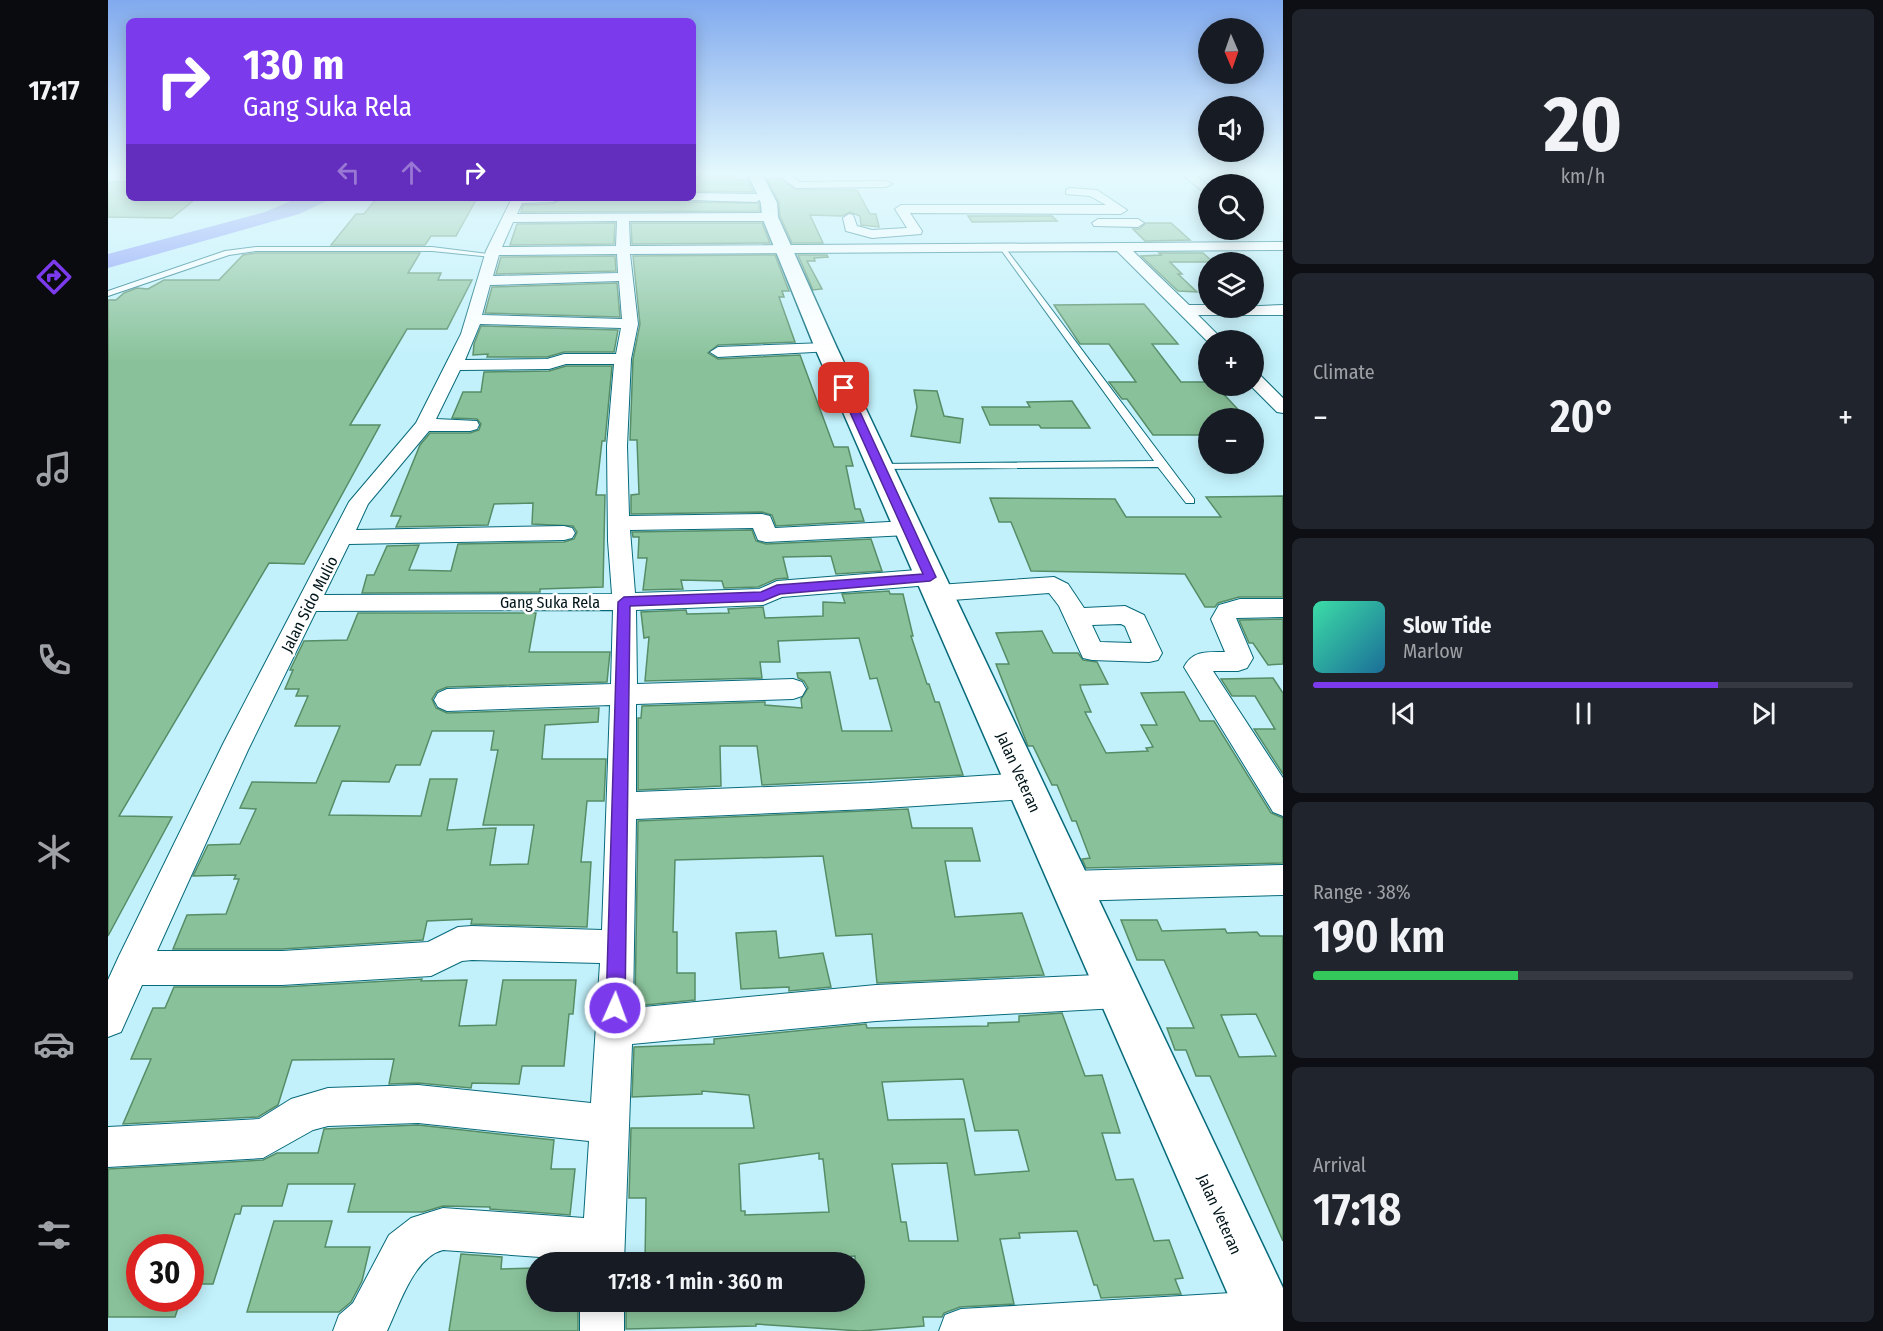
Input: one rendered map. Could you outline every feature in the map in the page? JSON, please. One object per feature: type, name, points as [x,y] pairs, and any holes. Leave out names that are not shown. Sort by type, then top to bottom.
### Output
[{"type":"main road","name":"Jalan Veteran","points":[[778,236],[826,348],[1269,1322]]},
{"type":"street","name":"Jalan Sido Mulio","points":[[108,1019],[234,750],[359,502],[424,425],[474,319],[483,281],[500,236]]},
{"type":"street","points":[[355,1331],[369,1319],[404,1250],[426,1233],[443,1229],[603,1251],[618,947],[624,602],[617,446],[623,360],[630,324],[623,236]]},
{"type":"street","points":[[924,236],[931,247]]},
{"type":"street","points":[[1167,236],[1187,246]]},
{"type":"street","points":[[1264,239],[1283,246]]},
{"type":"street","points":[[492,253],[783,248],[1187,246],[1252,240]]},
{"type":"street","points":[[1264,240],[1283,261]]},
{"type":"street","points":[[1121,247],[1205,330]]},
{"type":"street","points":[[483,281],[626,277]]},
{"type":"street","points":[[1184,310],[1283,310]]},
{"type":"street","points":[[474,319],[630,324]]},
{"type":"street","points":[[718,352],[826,348]]},
{"type":"street","points":[[454,365],[549,364],[564,359],[623,360]]},
{"type":"street","points":[[1264,389],[1283,408]]},
{"type":"street","points":[[424,425],[470,425]]},
{"type":"street","points":[[619,523],[762,520],[766,535],[908,528]]},
{"type":"street","points":[[342,537],[564,533]]},
{"type":"street","name":"Gang Suka Rela","points":[[310,603],[624,602],[763,597],[777,589],[1054,585],[1061,590],[1076,617]]},
{"type":"street","points":[[1283,608],[1240,608],[1227,611],[1223,619],[1240,658],[1238,661],[1202,662],[1197,667],[1283,803]]},
{"type":"street","points":[[447,700],[793,689]]},
{"type":"street","points":[[620,806],[869,796],[1025,786]]},
{"type":"street","points":[[1070,886],[1283,880]]},
{"type":"street","points":[[131,968],[282,968],[431,959],[458,944],[472,943],[618,947]]},
{"type":"street","points":[[615,1028],[876,1003],[1118,991]]},
{"type":"street","points":[[108,1147],[264,1138],[305,1113],[328,1107],[418,1104],[608,1124]]},
{"type":"street","points":[[602,1312],[602,1331]]},
{"type":"street","points":[[961,1331],[1269,1322]]},
{"type":"lane","points":[[1003,247],[1161,465],[1190,501]]},
{"type":"lane","points":[[108,294],[228,253],[256,249],[432,249],[492,253]]},
{"type":"lane","points":[[880,467],[1161,465]]},
{"type":"water","points":[[175,236],[221,236],[108,268],[108,254]]},
{"type":"building","points":[[338,236],[431,236],[425,245],[331,245]]},
{"type":"building","points":[[513,236],[614,236],[614,244],[510,245]]},
{"type":"building","points":[[632,236],[767,236],[770,243],[632,244]]},
{"type":"building","points":[[789,236],[820,236],[823,243],[792,243]]},
{"type":"building","points":[[1140,236],[1186,236],[1190,240],[1145,241]]},
{"type":"building","points":[[256,253],[420,253],[408,273],[441,273],[438,280],[472,280],[447,329],[407,329],[350,425],[380,425],[304,564],[269,563],[119,816],[172,817],[108,936],[108,300],[116,300],[124,293],[137,288],[148,289],[164,280],[219,280],[243,255]]},
{"type":"building","points":[[1159,253],[1198,253],[1198,262],[1170,262],[1182,274],[1178,274],[1197,292],[1178,291],[1141,256],[1161,255]]},
{"type":"building","points":[[775,255],[789,291],[782,291],[784,297],[779,297],[795,342],[718,345],[708,353],[718,359],[800,355],[834,447],[848,447],[853,466],[846,466],[855,509],[860,509],[864,521],[776,526],[772,515],[762,512],[631,514],[631,495],[639,494],[637,440],[630,440],[633,359],[640,324],[633,256]]},
{"type":"building","points":[[798,255],[827,255],[828,257],[814,258],[815,261],[807,261],[822,289],[813,290]]},
{"type":"building","points":[[615,256],[616,271],[496,274],[501,257]]},
{"type":"building","points":[[617,283],[620,317],[485,313],[492,287]]},
{"type":"building","points":[[1144,304],[1178,344],[1152,344],[1181,382],[1198,382],[1198,396],[1225,396],[1237,408],[1198,408],[1198,435],[1153,435],[1127,399],[1122,399],[1109,382],[1136,382],[1109,344],[1080,344],[1054,305]]},
{"type":"building","points":[[481,326],[618,330],[614,352],[564,352],[547,357],[487,357],[488,354],[473,355],[474,344]]},
{"type":"building","points":[[566,366],[612,366],[605,441],[602,441],[596,495],[605,495],[603,587],[540,589],[540,592],[362,593],[367,575],[374,575],[387,546],[419,545],[409,570],[451,571],[458,544],[564,542],[574,539],[577,532],[573,526],[532,524],[533,503],[494,504],[488,525],[396,527],[401,516],[391,516],[420,445],[430,433],[470,433],[479,430],[481,424],[477,419],[452,418],[463,392],[481,392],[484,372],[549,371]]},
{"type":"building","points":[[914,390],[937,391],[944,416],[963,419],[960,443],[911,436],[917,407]]},
{"type":"building","points":[[1072,401],[1090,428],[990,425],[982,407],[1030,407],[1027,402]]},
{"type":"building","points":[[1283,496],[1283,597],[1239,597],[1218,603],[1215,607],[1205,607],[1185,574],[1031,571],[1011,522],[999,522],[990,498],[1115,499],[1126,517],[1221,517],[1206,497]]},
{"type":"building","points":[[752,530],[756,541],[766,544],[871,539],[882,571],[836,574],[831,556],[783,557],[788,578],[776,579],[758,587],[724,588],[722,581],[681,580],[683,589],[643,590],[647,558],[638,558],[639,537],[633,537],[632,532]]},
{"type":"building","points":[[889,591],[890,594],[903,594],[913,636],[911,636],[927,684],[929,684],[935,702],[939,702],[963,775],[762,785],[757,746],[720,746],[721,786],[638,790],[638,718],[641,718],[642,706],[765,702],[765,705],[802,708],[801,699],[808,688],[804,681],[798,678],[797,673],[830,672],[842,731],[892,731],[877,678],[870,679],[859,638],[778,641],[780,662],[760,662],[762,678],[645,681],[649,637],[644,638],[641,612],[686,610],[687,614],[729,613],[728,609],[763,607],[765,618],[823,616],[823,602],[845,603],[842,594]]},
{"type":"building","points":[[358,613],[536,613],[529,652],[610,652],[607,682],[447,687],[437,691],[432,699],[436,708],[447,713],[599,708],[598,722],[545,725],[542,759],[606,759],[604,801],[587,801],[581,862],[591,862],[587,927],[471,924],[472,919],[427,921],[423,940],[282,949],[173,949],[187,915],[226,914],[239,879],[234,879],[236,875],[193,876],[208,845],[240,844],[256,809],[240,808],[252,782],[316,783],[340,726],[295,726],[308,696],[296,696],[299,689],[285,689],[293,670],[290,670],[304,641],[347,640]],"holes":[[[432,731],[494,731],[491,750],[498,750],[483,825],[534,825],[528,864],[490,865],[496,828],[447,830],[457,779],[430,779],[421,816],[329,815],[342,781],[389,782],[396,765],[420,765]]]},
{"type":"building","points":[[1283,619],[1283,664],[1268,665],[1253,643],[1249,643],[1239,620]]},
{"type":"building","points":[[1042,631],[1053,653],[1078,653],[1083,660],[1097,662],[1108,684],[1080,685],[1091,712],[1085,712],[1106,753],[1148,751],[1146,748],[1153,747],[1141,725],[1157,725],[1141,693],[1184,692],[1200,721],[1214,721],[1271,813],[1283,818],[1283,863],[1086,868],[1082,859],[1090,858],[1076,821],[1072,821],[1057,785],[1052,785],[1033,746],[1028,746],[996,664],[1009,664],[996,633]]},
{"type":"building","points":[[1273,678],[1283,693],[1283,774],[1254,729],[1275,729],[1255,696],[1232,696],[1221,679]]},
{"type":"building","points":[[908,809],[912,828],[972,828],[980,861],[945,861],[955,917],[1022,913],[1044,975],[877,983],[872,934],[836,936],[823,856],[675,860],[673,932],[677,932],[677,973],[695,973],[695,1000],[635,1006],[638,821]]},
{"type":"building","points":[[1121,920],[1157,920],[1162,931],[1225,929],[1227,933],[1257,932],[1260,936],[1283,936],[1283,1241],[1210,1076],[1196,1076],[1186,1050],[1175,1050],[1167,1028],[1194,1028],[1164,960],[1137,960]],"holes":[[[1256,1014],[1276,1056],[1239,1057],[1221,1015]]]},
{"type":"building","points":[[776,931],[779,958],[823,953],[831,987],[789,991],[789,987],[741,989],[736,933]]},
{"type":"building","points":[[422,979],[421,981],[467,980],[459,1026],[496,1025],[503,980],[576,980],[573,1014],[569,1014],[564,1066],[522,1066],[519,1084],[472,1083],[471,1088],[418,1083],[389,1084],[394,1059],[292,1060],[278,1105],[258,1117],[123,1124],[151,1059],[131,1059],[153,1008],[165,1008],[174,987],[282,987]]},
{"type":"building","points":[[1062,1013],[1085,1076],[1102,1075],[1120,1133],[1102,1133],[1116,1180],[1133,1179],[1154,1241],[1169,1240],[1183,1278],[1175,1279],[1181,1294],[1101,1298],[1097,1285],[1094,1285],[1077,1231],[1019,1233],[1020,1238],[1000,1239],[1014,1304],[960,1307],[944,1313],[942,1317],[923,1317],[924,1326],[860,1331],[756,1324],[756,1326],[626,1329],[626,1312],[865,1312],[865,1252],[645,1252],[646,1198],[629,1198],[631,1128],[754,1128],[749,1095],[702,1091],[702,1094],[632,1097],[634,1047],[714,1044],[714,1039],[866,1024],[867,1028],[988,1026],[988,1023],[1019,1022],[1019,1016]],"holes":[[[963,1079],[975,1131],[1018,1130],[1029,1171],[975,1175],[964,1119],[888,1120],[882,1082]],[[819,1153],[819,1159],[823,1159],[829,1212],[745,1215],[745,1211],[741,1211],[739,1164]],[[947,1163],[958,1241],[909,1241],[906,1222],[901,1222],[892,1164]]]},
{"type":"building","points":[[418,1125],[554,1140],[551,1169],[575,1169],[570,1215],[490,1209],[490,1207],[443,1206],[423,1212],[348,1212],[355,1184],[288,1184],[282,1206],[242,1206],[240,1214],[235,1214],[213,1284],[204,1284],[204,1234],[126,1234],[126,1312],[177,1312],[175,1317],[108,1317],[108,1169],[263,1160],[277,1153],[318,1153],[324,1129]]},
{"type":"building","points":[[274,1221],[332,1221],[325,1247],[370,1247],[362,1281],[351,1302],[339,1312],[247,1312]]},
{"type":"building","points":[[461,1254],[502,1257],[501,1269],[526,1268],[526,1312],[578,1312],[578,1331],[449,1331]]},
{"type":"route","points":[[615,1008],[624,602],[763,597],[777,589],[930,577],[844,388]]}]
